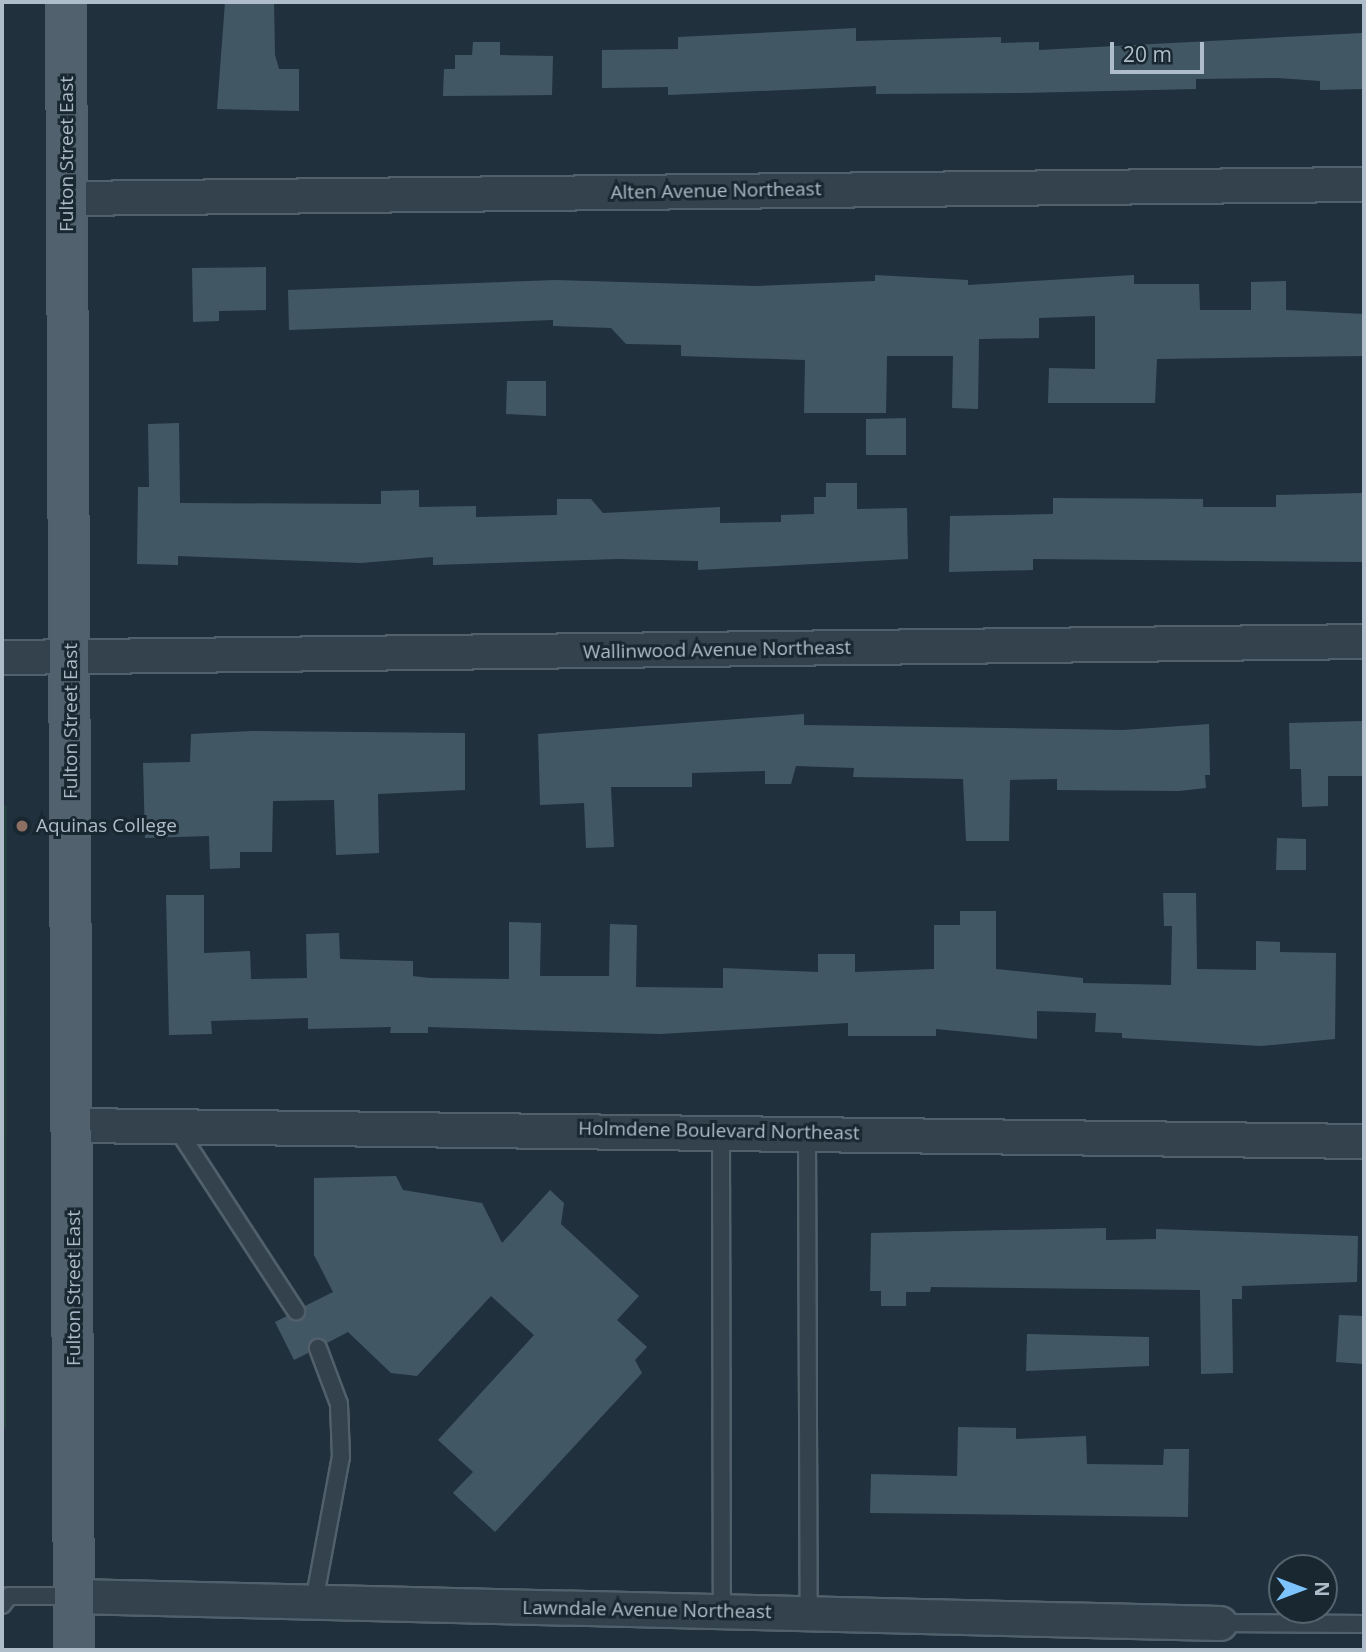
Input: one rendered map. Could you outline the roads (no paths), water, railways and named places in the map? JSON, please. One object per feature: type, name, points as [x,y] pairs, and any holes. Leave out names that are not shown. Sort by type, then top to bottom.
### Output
[{"type":"main road","name":"Fulton Street East","points":[[66,2],[74,1125],[74,1650]]},
{"type":"street","name":"Alten Avenue Northeast","points":[[67,198],[1364,184]]},
{"type":"street","name":"Wallinwood Avenue Northeast","points":[[2,657],[1364,641]]},
{"type":"street","name":"Holmdene Boulevard Northeast","points":[[74,1125],[1364,1141]]},
{"type":"street","name":"Lawndale Avenue Northeast","points":[[74,1596],[1220,1623]]},
{"type":"lane","points":[[174,1125],[296,1311]]},
{"type":"lane","points":[[721,1131],[722,1611]]},
{"type":"lane","points":[[807,1132],[809,1614]]},
{"type":"lane","points":[[314,1602],[341,1457],[339,1404],[317,1348]]},
{"type":"lane","points":[[2,1605],[9,1596],[74,1596]]},
{"type":"lane","points":[[1220,1623],[1364,1624]]},
{"type":"place","name":"Aquinas College","points":[[22,826]]}]
